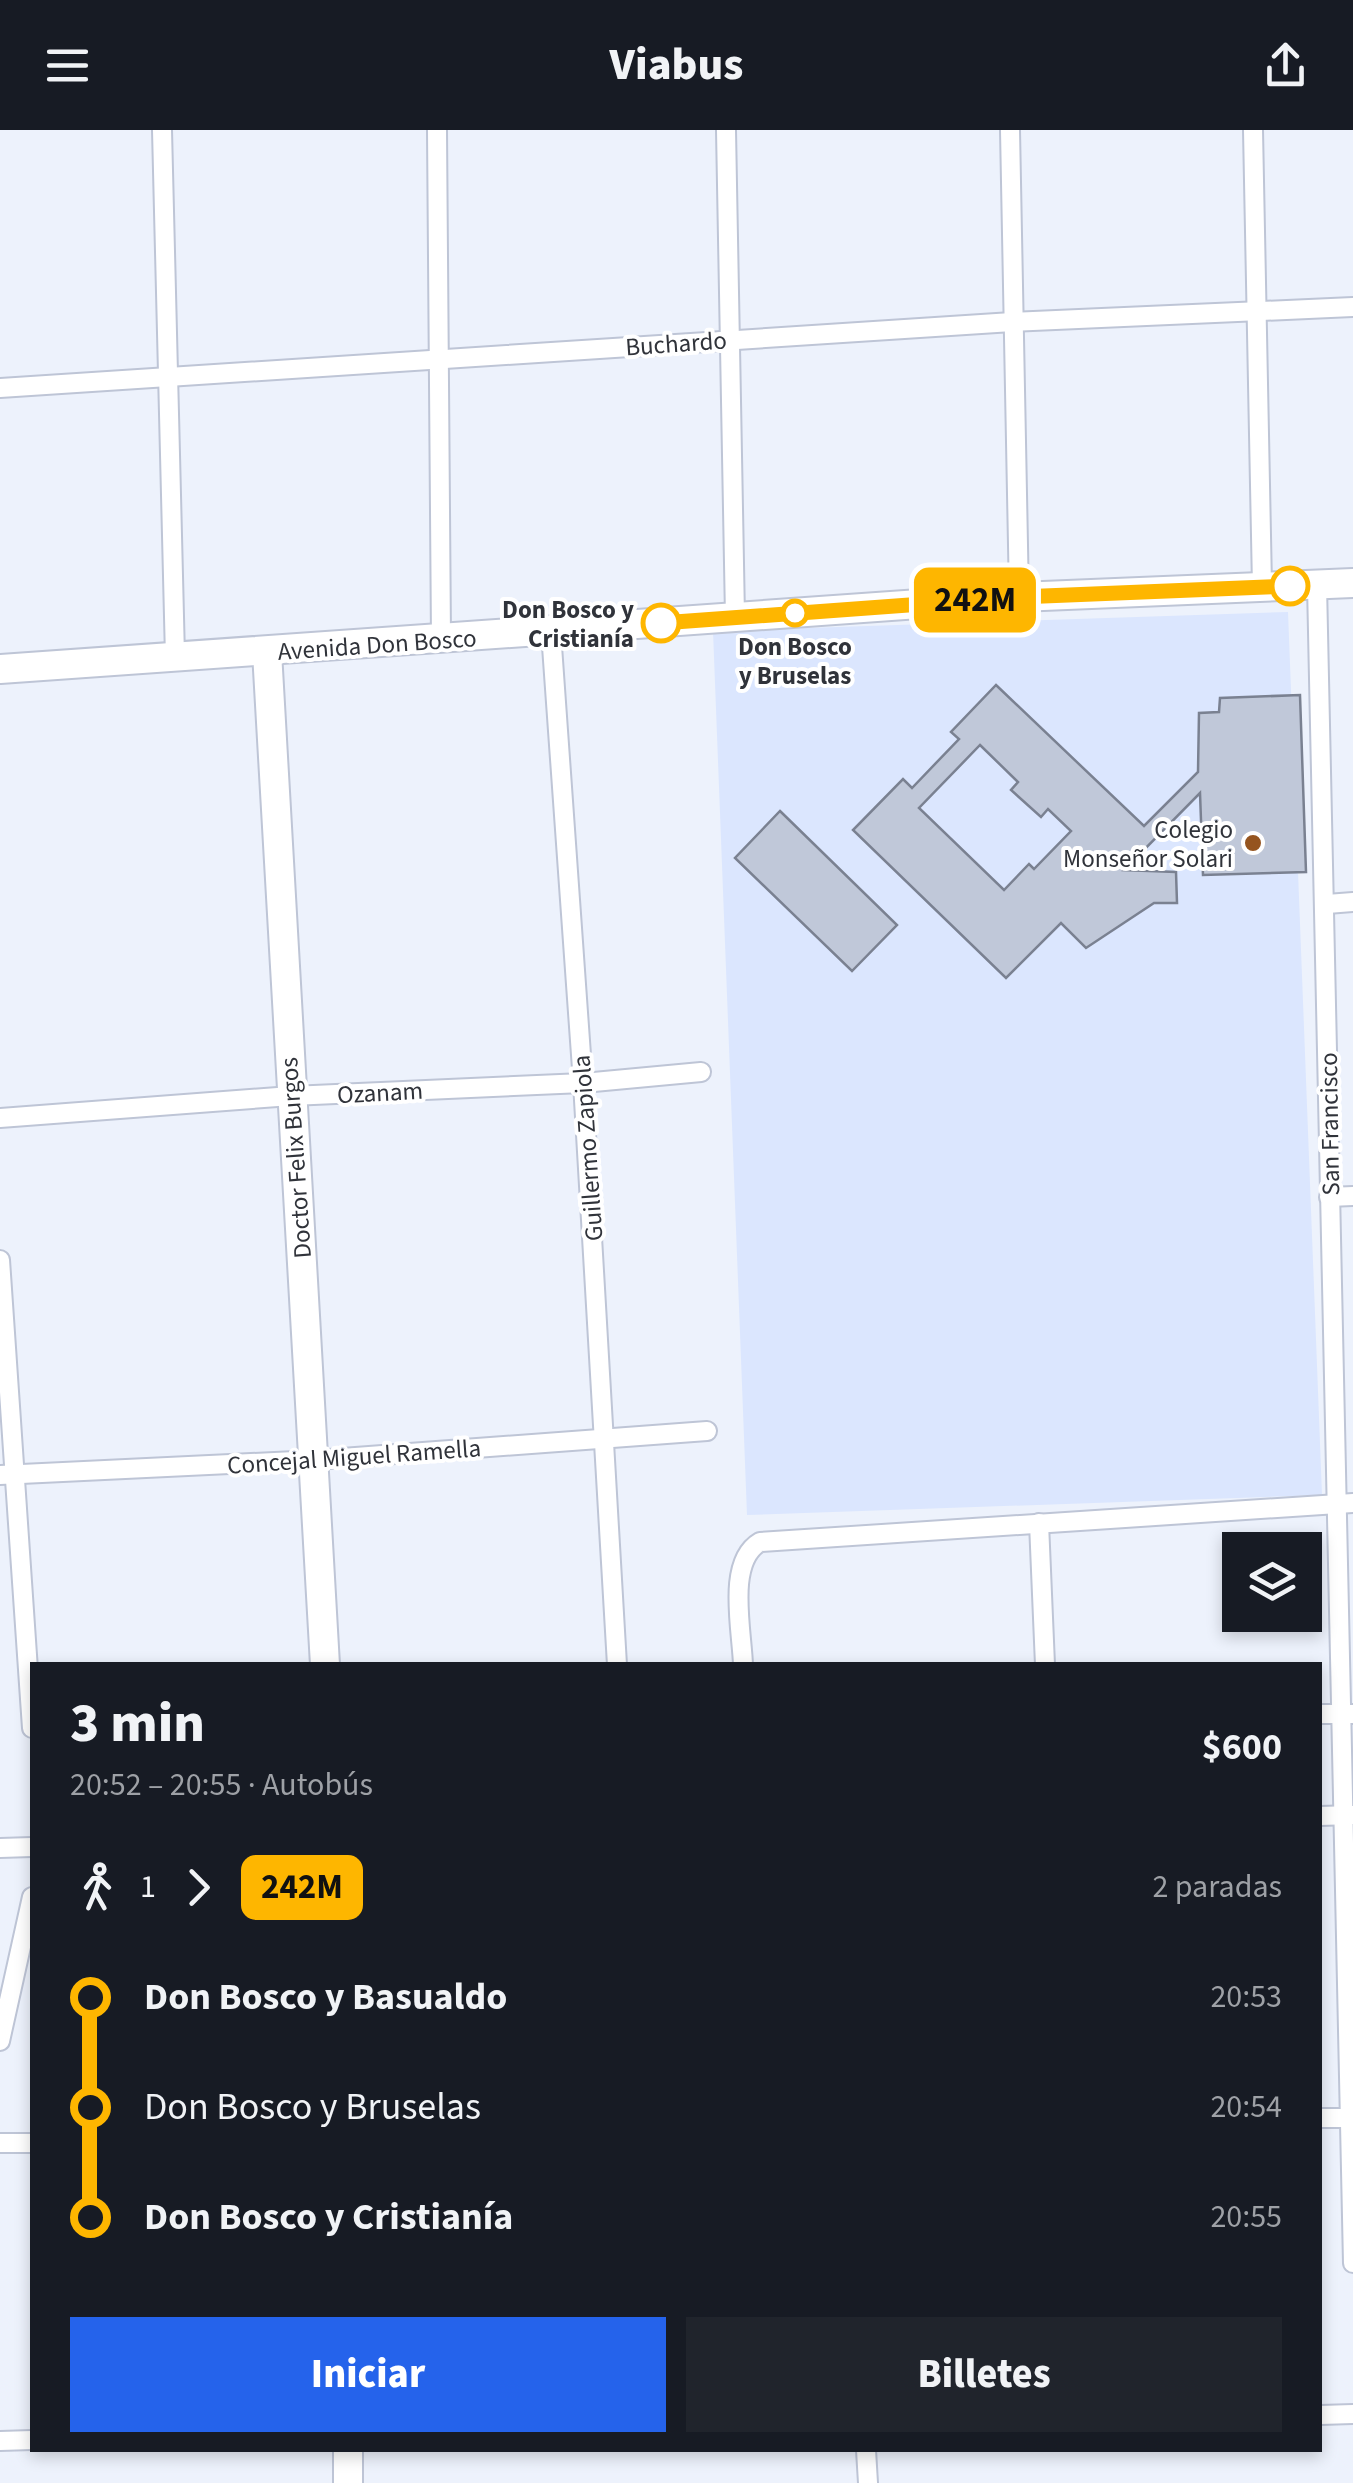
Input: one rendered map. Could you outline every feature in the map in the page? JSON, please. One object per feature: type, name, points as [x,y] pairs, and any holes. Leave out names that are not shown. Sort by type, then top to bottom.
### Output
[{"type":"main road","name":"Avenida Don Bosco","points":[[0,669],[1019,597],[1353,583]]},
{"type":"main road","name":"Doctor Felix Burgos","points":[[267,652],[325,1662]]},
{"type":"main road","points":[[348,2452],[348,2483]]},
{"type":"street","points":[[162,130],[175,657]]},
{"type":"street","points":[[437,130],[441,638]]},
{"type":"street","points":[[726,130],[735,618]]},
{"type":"street","points":[[1010,130],[1019,597]]},
{"type":"street","points":[[1253,130],[1262,586]]},
{"type":"street","name":"Buchardo","points":[[0,388],[1012,322],[1353,308]]},
{"type":"street","name":"San Francisco","points":[[1318,585],[1329,1197],[1345,1504],[1353,2263]]},
{"type":"street","name":"Guillermo Zapiola","points":[[551,632],[584,1083],[617,1662]]},
{"type":"street","points":[[1326,904],[1353,902]]},
{"type":"street","name":"Ozanam","points":[[0,1118],[291,1096],[584,1083],[701,1072]]},
{"type":"street","points":[[1329,1197],[1353,1196]]},
{"type":"street","points":[[0,1260],[7,1475],[30,1708]]},
{"type":"street","name":"Concejal Miguel Ramella","points":[[7,1475],[315,1460],[708,1430]]},
{"type":"street","points":[[744,1662],[741,1566],[749,1549],[774,1539],[1345,1504]]},
{"type":"street","points":[[1040,1523],[1045,1662]]},
{"type":"street","points":[[1322,1714],[1348,1714]]},
{"type":"street","points":[[1322,1816],[1348,1815]]},
{"type":"street","points":[[0,1848],[30,1847]]},
{"type":"street","points":[[0,2041],[30,1906]]},
{"type":"street","points":[[1322,2118],[1352,2118]]},
{"type":"street","points":[[0,2144],[30,2143]]},
{"type":"street","points":[[1322,2415],[1353,2414]]},
{"type":"street","points":[[0,2441],[30,2440]]},
{"type":"street","points":[[866,2452],[868,2483]]},
{"type":"shaded area","points":[[1288,612],[1322,1495],[747,1515],[713,631]]},
{"type":"building","name":"Colegio Monseñor Solari","points":[[996,685],[1144,826],[1198,772],[1199,713],[1219,712],[1220,698],[1300,695],[1306,872],[1203,875],[1200,793],[1124,870],[1176,872],[1177,903],[1154,903],[1086,948],[1061,923],[1006,978],[853,830],[903,779],[912,788],[959,739],[951,732]],"holes":[[[980,745],[1018,782],[1011,790],[1041,817],[1048,809],[1071,831],[1034,869],[1029,864],[1004,890],[919,808]]]},
{"type":"building","points":[[780,811],[897,925],[852,971],[735,858]]},
{"type":"bus line","name":"242M","points":[[661,623],[1019,597],[1290,586]]},
{"type":"place","name":"Don Bosco y Bruselas","points":[[795,613]]},
{"type":"place","name":"Don Bosco y Cristianía","points":[[661,623]]},
{"type":"place","name":"Colegio Monseñor Solari","points":[[1253,843]]}]
